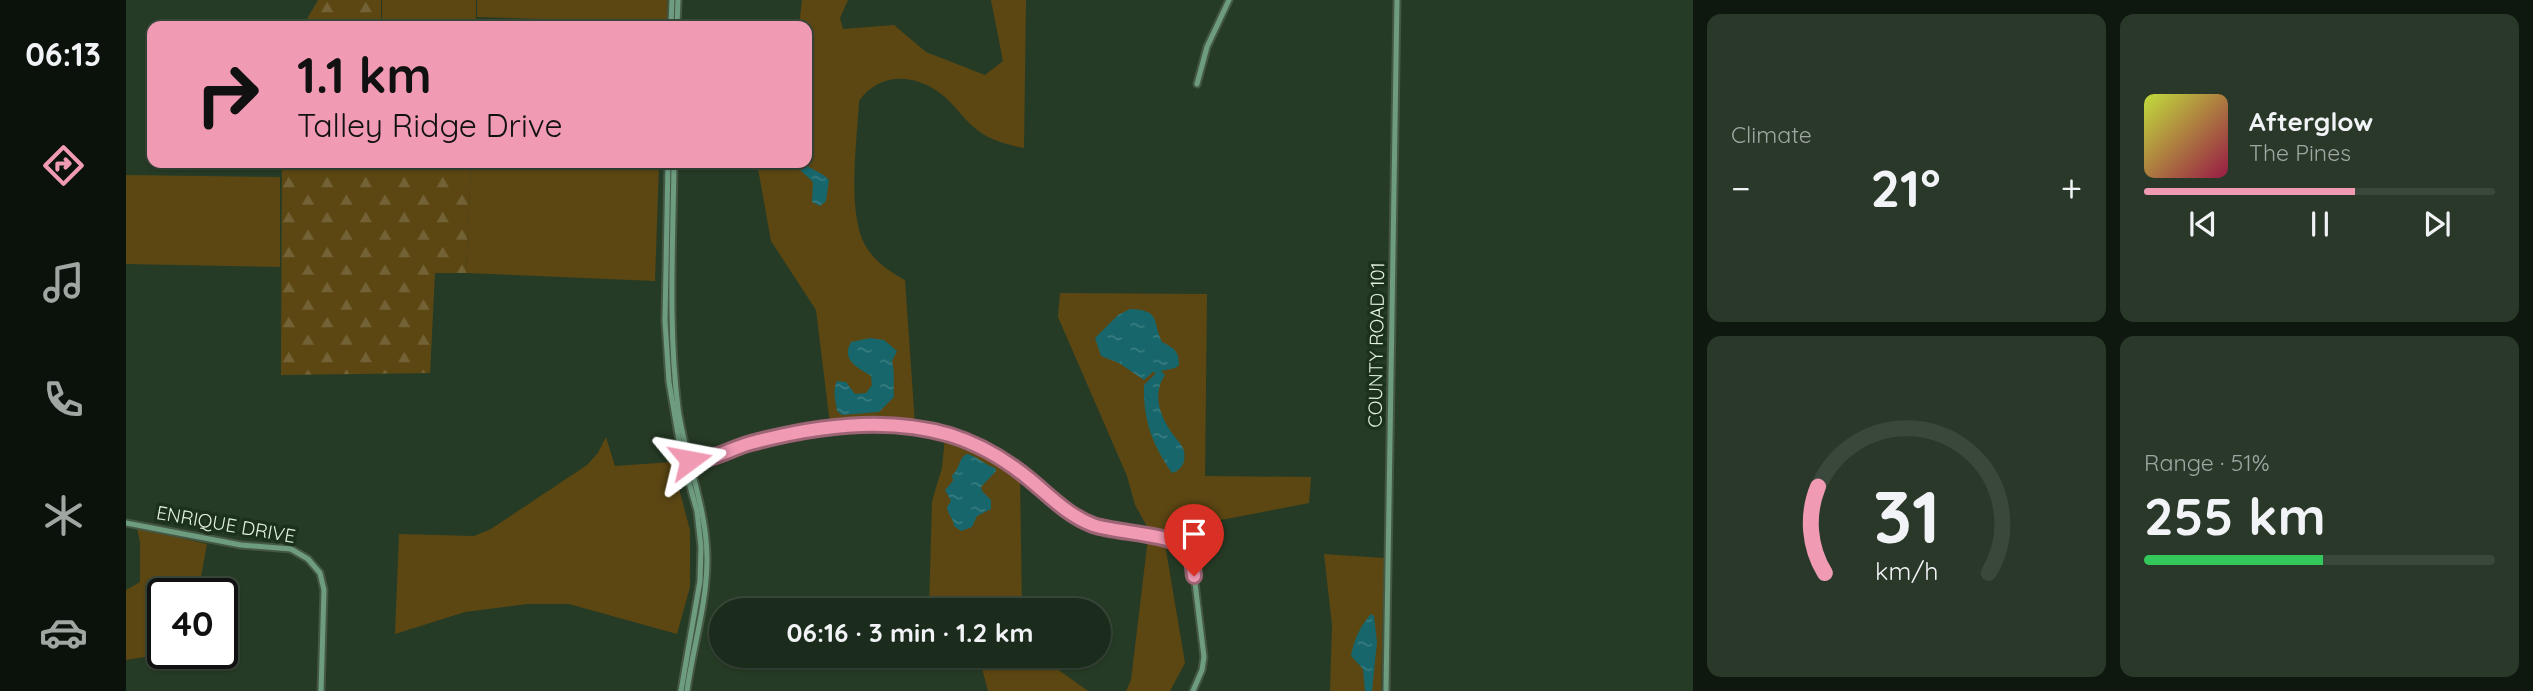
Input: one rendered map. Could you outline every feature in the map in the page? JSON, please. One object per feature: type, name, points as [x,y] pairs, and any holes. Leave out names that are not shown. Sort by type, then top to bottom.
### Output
[{"type":"street","points":[[1198,84],[1212,35],[1229,0]]},
{"type":"street","name":"COUNTY ROAD 101","points":[[1386,691],[1397,0]]},
{"type":"street","points":[[672,21],[675,3]]},
{"type":"street","points":[[675,3],[677,21]]},
{"type":"street","points":[[668,168],[666,350],[669,382],[697,511],[701,560],[701,581],[681,691]]},
{"type":"street","points":[[674,168],[672,342],[679,412],[687,461],[704,518],[707,562],[705,597],[687,691]]},
{"type":"street","points":[[687,461],[696,455],[800,432],[859,426],[902,426],[932,430],[964,440],[994,454],[1030,479],[1058,505],[1090,523],[1107,529],[1175,540],[1185,546],[1192,558],[1203,649],[1202,670],[1193,691]]},
{"type":"street","name":"ENRIQUE DRIVE","points":[[126,523],[241,545],[291,549],[308,559],[320,573],[324,586],[321,691]]},
{"type":"green space","points":[[318,0],[381,0],[381,21],[306,21]]},
{"type":"green space","points":[[382,0],[476,0],[476,19],[551,21],[382,21]]},
{"type":"green space","points":[[477,0],[667,0],[667,21],[477,17]]},
{"type":"green space","points":[[802,0],[848,0],[840,18],[843,29],[894,25],[926,52],[985,75],[1003,61],[991,0],[1026,0],[1024,148],[983,134],[940,93],[919,82],[908,79],[886,81],[876,85],[859,101],[855,168],[857,218],[863,241],[872,255],[884,267],[905,280],[915,424],[865,421],[830,424],[816,310],[771,241],[758,168],[812,168],[812,21],[800,21]]},
{"type":"green space","points":[[282,168],[471,168],[466,273],[435,273],[430,373],[281,375]]},
{"type":"green space","points":[[471,168],[659,168],[655,281],[466,273]]},
{"type":"green space","points":[[126,175],[280,177],[280,267],[126,264]]},
{"type":"green space","points":[[1060,293],[1207,294],[1205,476],[1311,477],[1309,503],[1200,524],[1172,520],[1166,550],[1185,663],[1170,691],[1126,691],[1131,680],[1149,530],[1135,505],[1127,476],[1058,317]]},
{"type":"green space","points":[[606,437],[615,466],[672,462],[690,530],[690,587],[677,634],[569,604],[527,604],[465,612],[395,634],[399,534],[474,536],[491,529],[587,465],[598,453]]},
{"type":"green space","points":[[945,437],[982,453],[1020,477],[1022,598],[929,598],[932,501],[942,468]]},
{"type":"green space","points":[[137,528],[207,544],[201,578],[147,578],[147,657],[126,660],[126,590],[140,582],[140,542]]},
{"type":"green space","points":[[1324,554],[1384,558],[1381,691],[1330,691],[1332,625]]},
{"type":"green space","points":[[982,668],[1056,668],[1088,691],[988,691]]},
{"type":"water","points":[[798,168],[810,168],[829,180],[826,201],[820,206],[812,202],[813,182]]},
{"type":"water","points":[[1130,309],[1151,314],[1162,342],[1173,348],[1178,356],[1179,365],[1161,371],[1165,375],[1158,399],[1162,415],[1184,451],[1182,465],[1172,473],[1154,442],[1145,409],[1144,385],[1156,373],[1153,372],[1144,380],[1119,363],[1101,356],[1095,338],[1118,315]]},
{"type":"water","points":[[870,338],[884,340],[897,351],[892,361],[894,397],[879,412],[842,415],[837,411],[835,400],[837,381],[846,382],[855,394],[866,393],[872,385],[871,376],[852,362],[848,354],[851,342]]},
{"type":"water","points":[[967,454],[996,471],[981,487],[991,500],[991,509],[977,516],[972,527],[961,531],[954,526],[948,512],[947,507],[951,501],[945,490],[953,481],[952,475],[962,458]]},
{"type":"water","points":[[1371,614],[1374,616],[1377,642],[1372,691],[1365,691],[1363,669],[1351,656],[1358,633]]},
{"type":"route","points":[[690,460],[698,461],[733,448],[817,430],[885,425],[932,430],[964,440],[994,454],[1030,479],[1072,515],[1107,529],[1165,537],[1181,543],[1192,558],[1194,576]]}]
